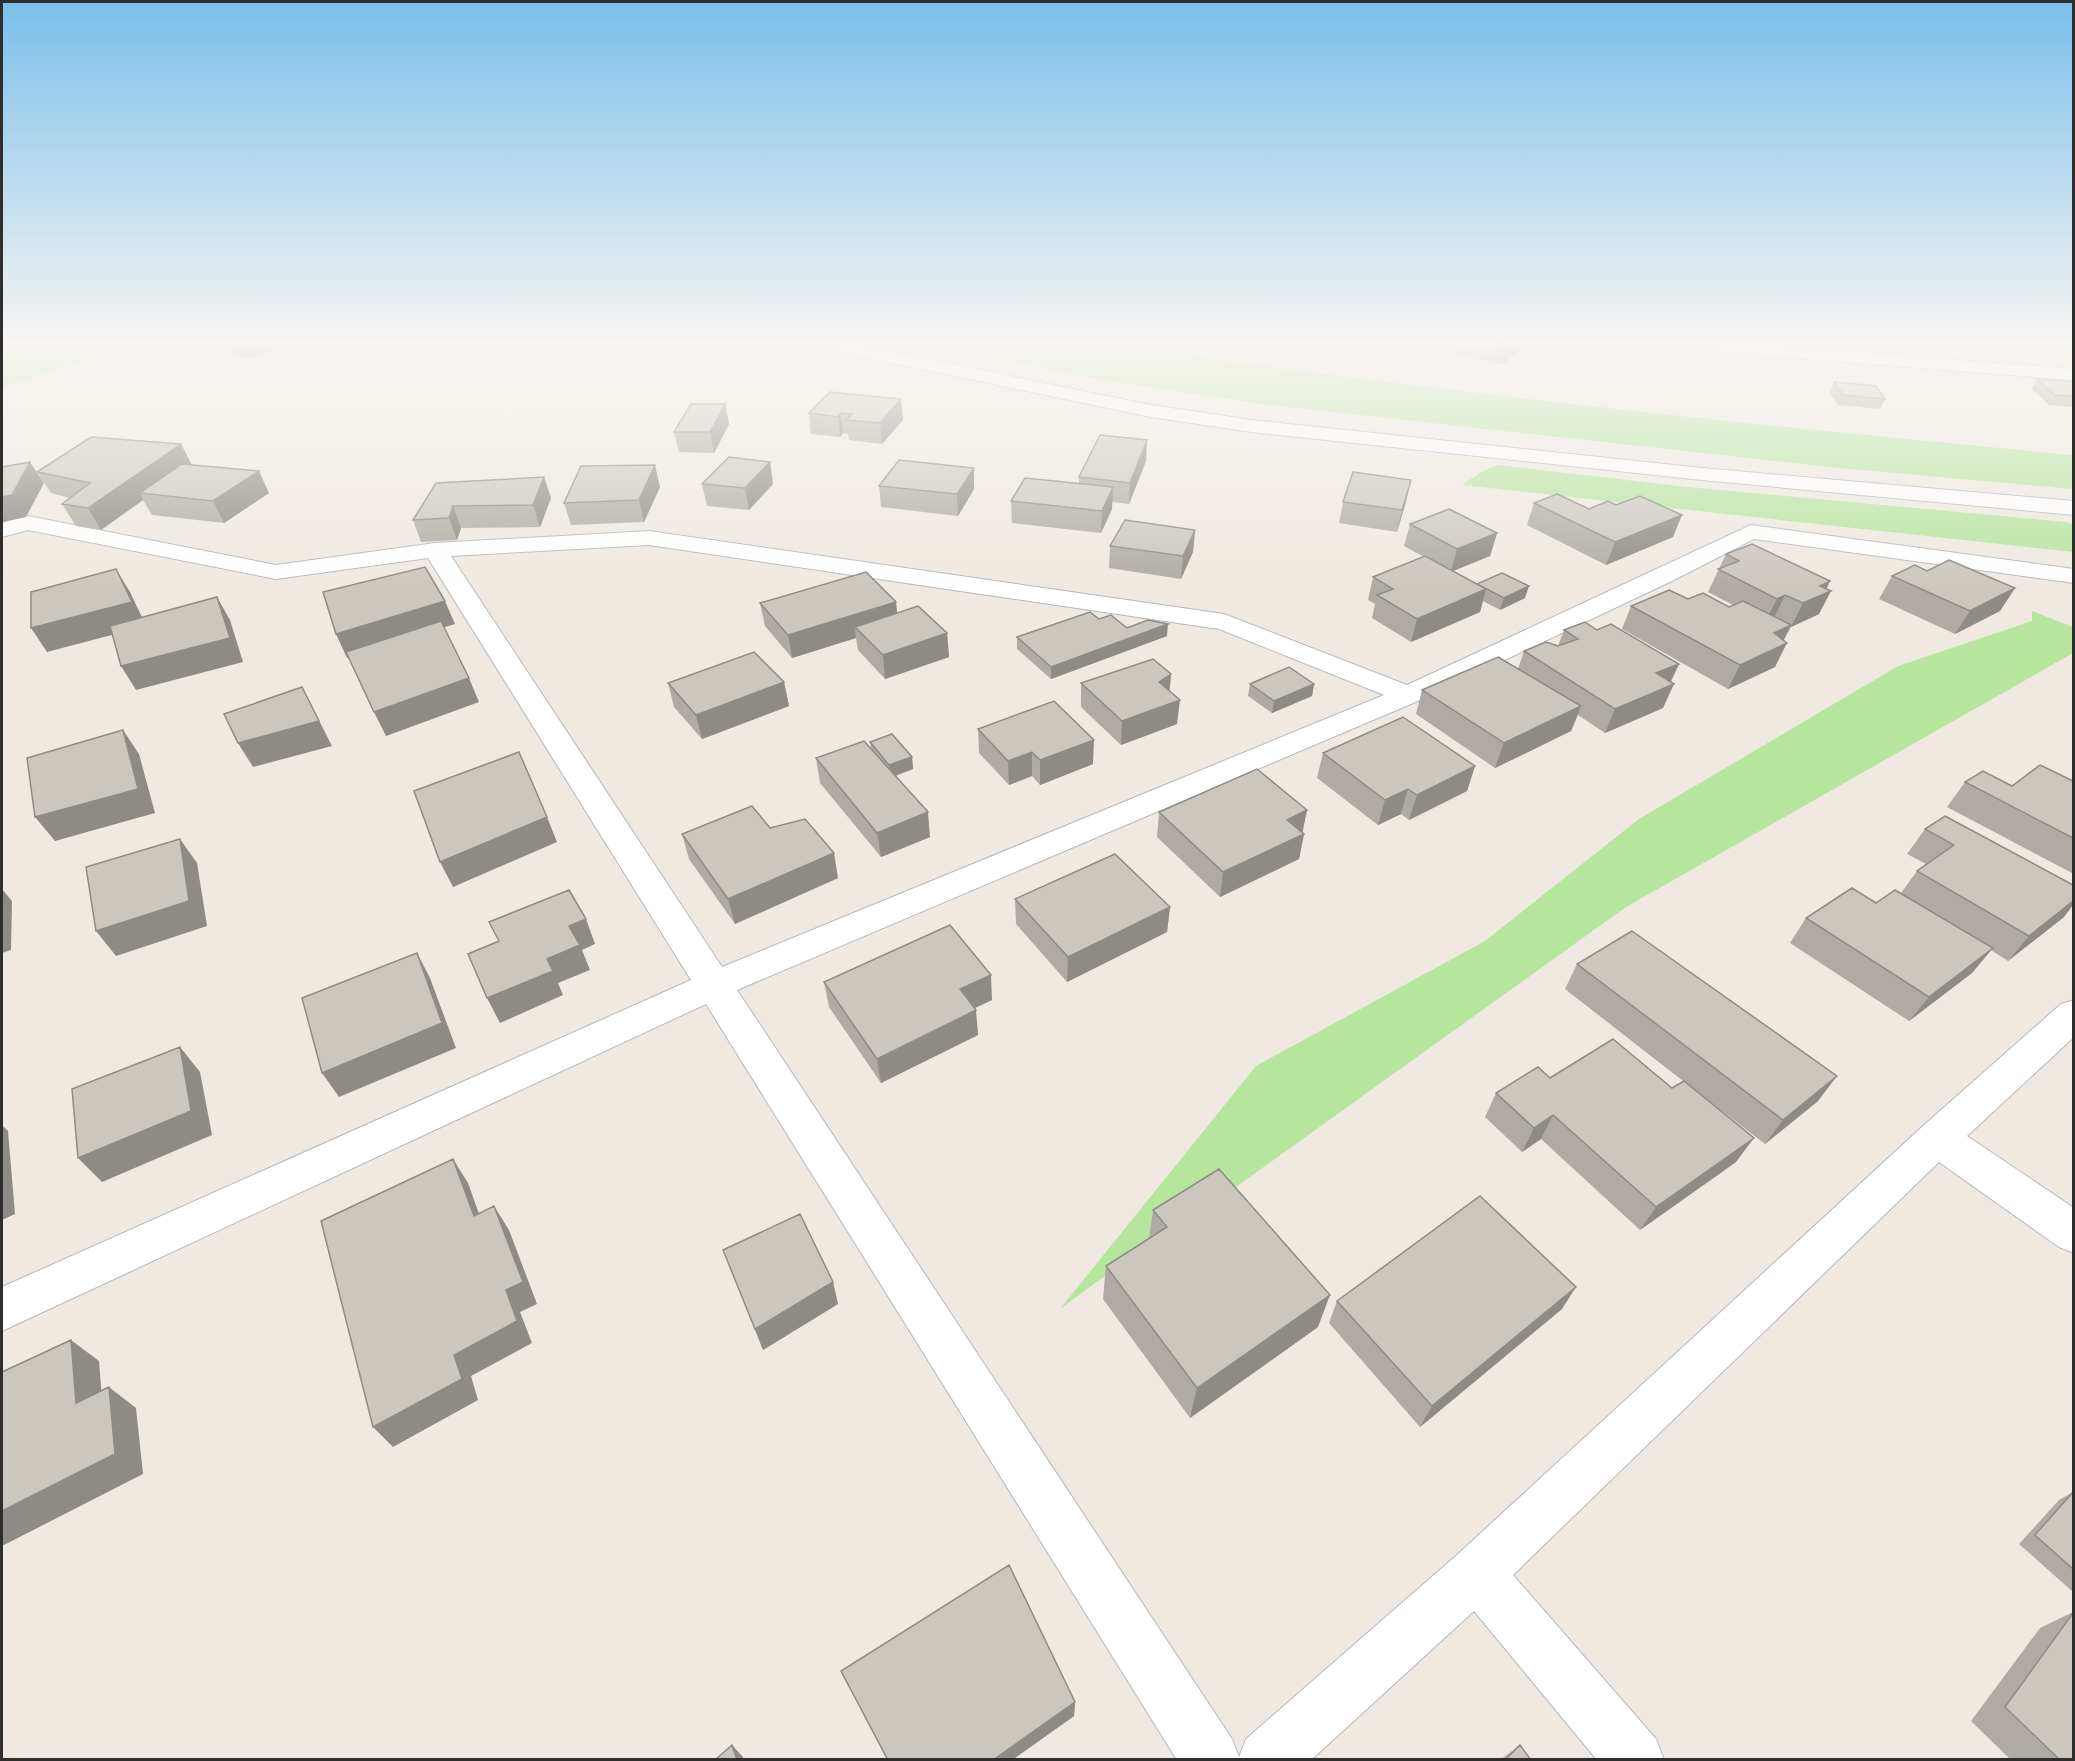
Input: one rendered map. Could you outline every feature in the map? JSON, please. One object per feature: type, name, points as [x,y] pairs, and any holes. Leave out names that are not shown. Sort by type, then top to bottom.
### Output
[{"type":"street","points":[[1251,425],[1702,474],[2073,508]]},
{"type":"street","points":[[2,530],[28,523],[276,573],[435,550],[649,538],[1224,622],[1408,695]]},
{"type":"street","points":[[2,1309],[714,985],[1408,695],[1665,575],[1751,532],[2073,576]]},
{"type":"street","points":[[435,550],[1211,1760]]},
{"type":"street","points":[[1267,1760],[1477,1573],[1936,1138],[2073,1014]]},
{"type":"street","points":[[1936,1138],[2073,1233]]},
{"type":"street","points":[[1477,1573],[1635,1760]]},
{"type":"green space","points":[[1452,425],[1769,425],[2073,455],[2073,489],[1829,467]]},
{"type":"green space","points":[[1498,465],[1688,487],[2067,522],[2073,525],[2073,552],[1462,485],[1481,472]]},
{"type":"green space","points":[[2032,611],[2073,627],[2073,653],[1626,907],[1212,1204],[1148,1244],[1060,1309],[1256,1066],[1485,941],[1639,819],[1898,666],[2032,621]]},
{"type":"building","points":[[678,425],[714,425],[710,432],[674,432]]},
{"type":"building","points":[[1100,435],[1147,440],[1130,483],[1079,477]]},
{"type":"building","points":[[91,437],[181,444],[88,508],[62,504],[90,483],[37,472]]},
{"type":"building","points":[[729,457],[770,462],[745,488],[702,484]]},
{"type":"building","points":[[899,460],[974,468],[957,494],[879,486]]},
{"type":"building","points":[[30,462],[12,495],[2,497],[2,467]]},
{"type":"building","points":[[182,464],[259,471],[213,501],[140,493]]},
{"type":"building","points":[[655,465],[639,500],[564,503],[581,466]]},
{"type":"building","points":[[1353,472],[1411,480],[1402,510],[1343,502]]},
{"type":"building","points":[[544,477],[533,505],[453,506],[449,518],[413,520],[436,483]]},
{"type":"building","points":[[1025,478],[1113,487],[1102,511],[1011,501]]},
{"type":"building","points":[[1557,494],[1589,509],[1608,501],[1616,505],[1640,496],[1682,515],[1615,542],[1534,503]]},
{"type":"building","points":[[1449,509],[1497,533],[1457,549],[1410,524]]},
{"type":"building","points":[[1125,520],[1195,530],[1183,556],[1110,546]]},
{"type":"building","points":[[1752,544],[1830,581],[1820,586],[1831,591],[1803,603],[1785,595],[1777,599],[1718,569],[1739,561],[1726,554]]},
{"type":"building","points":[[1425,556],[1486,589],[1417,619],[1377,595],[1393,589],[1373,577]]},
{"type":"building","points":[[1949,560],[2015,588],[1970,611],[1892,576],[1915,565],[1927,571]]},
{"type":"building","points":[[425,567],[445,601],[336,634],[323,592]]},
{"type":"building","points":[[116,569],[132,602],[31,628],[31,592]]},
{"type":"building","points":[[866,572],[896,602],[788,635],[760,603]]},
{"type":"building","points":[[1502,573],[1529,586],[1504,598],[1477,584]]},
{"type":"building","points":[[1669,590],[1688,599],[1703,593],[1729,607],[1743,601],[1791,625],[1774,633],[1787,643],[1740,665],[1631,606]]},
{"type":"building","points":[[217,597],[230,638],[121,666],[110,626]]},
{"type":"building","points":[[918,606],[947,633],[883,655],[855,627]]},
{"type":"building","points":[[1090,612],[1099,619],[1111,615],[1127,628],[1148,620],[1168,624],[1051,667],[1017,637]]},
{"type":"building","points":[[441,621],[469,678],[374,712],[346,652]]},
{"type":"building","points":[[1585,622],[1597,630],[1611,624],[1679,664],[1656,673],[1674,684],[1615,709],[1524,651],[1546,642],[1558,646],[1578,639],[1564,630]]},
{"type":"building","points":[[754,652],[784,682],[696,715],[668,683]]},
{"type":"building","points":[[1498,657],[1581,706],[1504,743],[1422,690]]},
{"type":"building","points":[[1153,659],[1171,674],[1159,682],[1180,700],[1122,721],[1081,683]]},
{"type":"building","points":[[1289,667],[1314,684],[1274,701],[1250,684]]},
{"type":"building","points":[[302,687],[319,721],[238,743],[224,714]]},
{"type":"building","points":[[1054,701],[1094,740],[1040,760],[1032,752],[1008,761],[978,729]]},
{"type":"building","points":[[1403,717],[1475,766],[1417,795],[1408,789],[1385,800],[1323,753]]},
{"type":"building","points":[[123,730],[138,789],[35,817],[27,758]]},
{"type":"building","points":[[892,734],[912,757],[889,765],[870,742]]},
{"type":"building","points":[[864,741],[928,812],[877,833],[816,758]]},
{"type":"building","points":[[519,752],[547,817],[440,862],[414,791]]},
{"type":"building","points":[[2040,765],[2073,781],[2073,838],[1965,782],[1983,771],[2012,786]]},
{"type":"building","points":[[1257,769],[1307,810],[1287,820],[1304,834],[1223,872],[1159,812]]},
{"type":"building","points":[[752,806],[770,828],[805,819],[834,853],[728,899],[682,834]]},
{"type":"building","points":[[1945,816],[2073,885],[2073,901],[2029,936],[1917,871],[1954,845],[1925,829]]},
{"type":"building","points":[[180,839],[189,901],[96,931],[86,867]]},
{"type":"building","points":[[1115,854],[1170,907],[1068,957],[1015,899]]},
{"type":"building","points":[[1852,888],[1876,903],[1895,890],[1993,948],[1929,997],[1806,918]]},
{"type":"building","points":[[569,890],[586,919],[569,926],[580,945],[547,959],[553,971],[487,998],[468,954],[499,941],[489,922]]},
{"type":"building","points":[[950,925],[991,975],[960,989],[976,1010],[877,1059],[824,982]]},
{"type":"building","points":[[1632,931],[1837,1076],[1783,1120],[1577,964]]},
{"type":"building","points":[[417,953],[442,1023],[322,1073],[302,998]]},
{"type":"building","points":[[1613,1039],[1672,1088],[1684,1081],[1754,1138],[1656,1207],[1553,1115],[1534,1128],[1496,1093],[1538,1067],[1550,1078]]},
{"type":"building","points":[[180,1047],[191,1111],[78,1158],[72,1089]]},
{"type":"building","points":[[453,1159],[474,1216],[494,1206],[523,1282],[506,1290],[517,1321],[454,1355],[462,1379],[373,1427],[321,1221]]},
{"type":"building","points":[[1219,1169],[1330,1295],[1197,1388],[1106,1266],[1167,1227],[1153,1210]]},
{"type":"building","points":[[1480,1196],[1576,1287],[1432,1406],[1337,1301]]},
{"type":"building","points":[[800,1214],[833,1282],[755,1329],[723,1250]]},
{"type":"building","points":[[71,1340],[76,1403],[109,1387],[115,1454],[2,1511],[2,1372]]},
{"type":"building","points":[[2073,1492],[2073,1569],[2035,1535]]},
{"type":"building","points":[[1009,1565],[1075,1702],[993,1760],[888,1760],[841,1671]]},
{"type":"building","points":[[2073,1613],[2073,1760],[2060,1760],[2005,1707]]},
{"type":"building","points":[[732,1745],[737,1760],[715,1760]]},
{"type":"building","points":[[1520,1745],[1531,1760],[1505,1760]]}]
